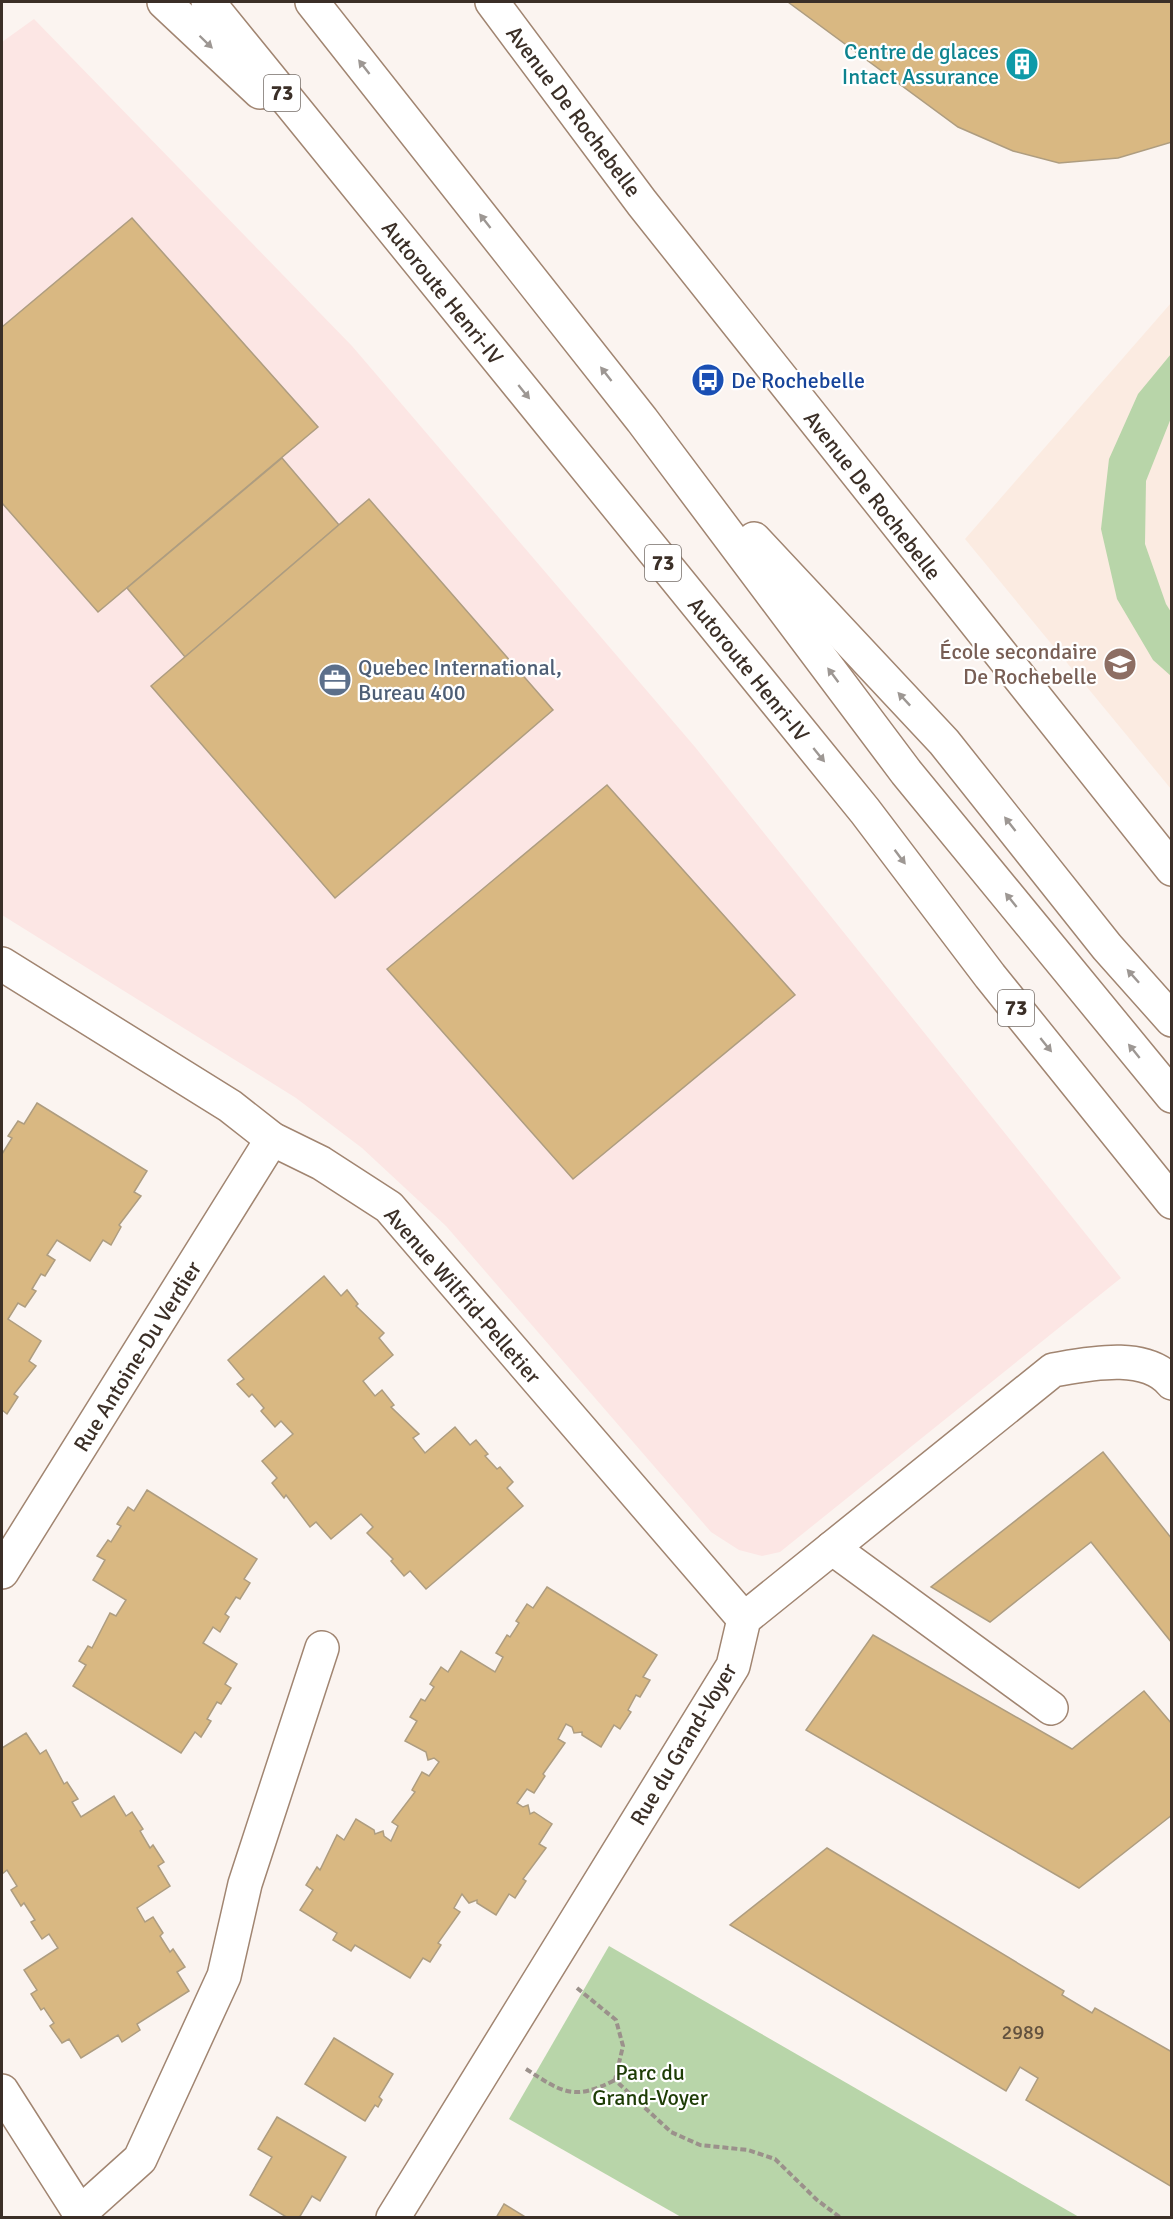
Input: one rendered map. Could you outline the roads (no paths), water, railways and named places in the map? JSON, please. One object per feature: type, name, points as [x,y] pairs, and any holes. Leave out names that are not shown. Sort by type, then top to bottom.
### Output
[{"type":"main road","points":[[164,2],[357,185]]},
{"type":"main road","name":"Autoroute Henri-IV","points":[[208,2],[865,811],[990,976],[1172,1202]]},
{"type":"main road","points":[[312,2],[642,420],[906,772],[1172,1096]]},
{"type":"main road","name":"Avenue De Rochebelle","points":[[492,2],[656,221],[1172,869]]},
{"type":"main road","points":[[642,420],[944,741],[1107,947],[1172,1020]]},
{"type":"main road","name":"Avenue Wilfrid-Pelletier","points":[[2,964],[231,1106],[272,1139],[321,1163],[389,1207],[744,1618]]},
{"type":"main road","name":"Rue Antoine-Du Verdier","points":[[2,1572],[272,1139]]},
{"type":"main road","points":[[744,1618],[1053,1370],[1112,1360],[1163,1372],[1172,1383]]},
{"type":"main road","points":[[832,1548],[1051,1708]]},
{"type":"main road","name":"Rue du Grand-Voyer","points":[[393,2217],[733,1666],[744,1618]]},
{"type":"main road","points":[[2,2091],[81,2215],[140,2158],[224,1976],[245,1884],[322,1648]]},
{"type":"place","name":"Centre de glaces Intact Assurance","points":[[1022,64]]},
{"type":"place","name":"De Rochebelle","points":[[708,380]]},
{"type":"place","name":"École secondaire De Rochebelle","points":[[1120,664]]},
{"type":"place","name":"Quebec International, Bureau 400","points":[[335,680]]},
{"type":"park label","name":"Parc du Grand-Voyer","points":[[650,2084]]}]
